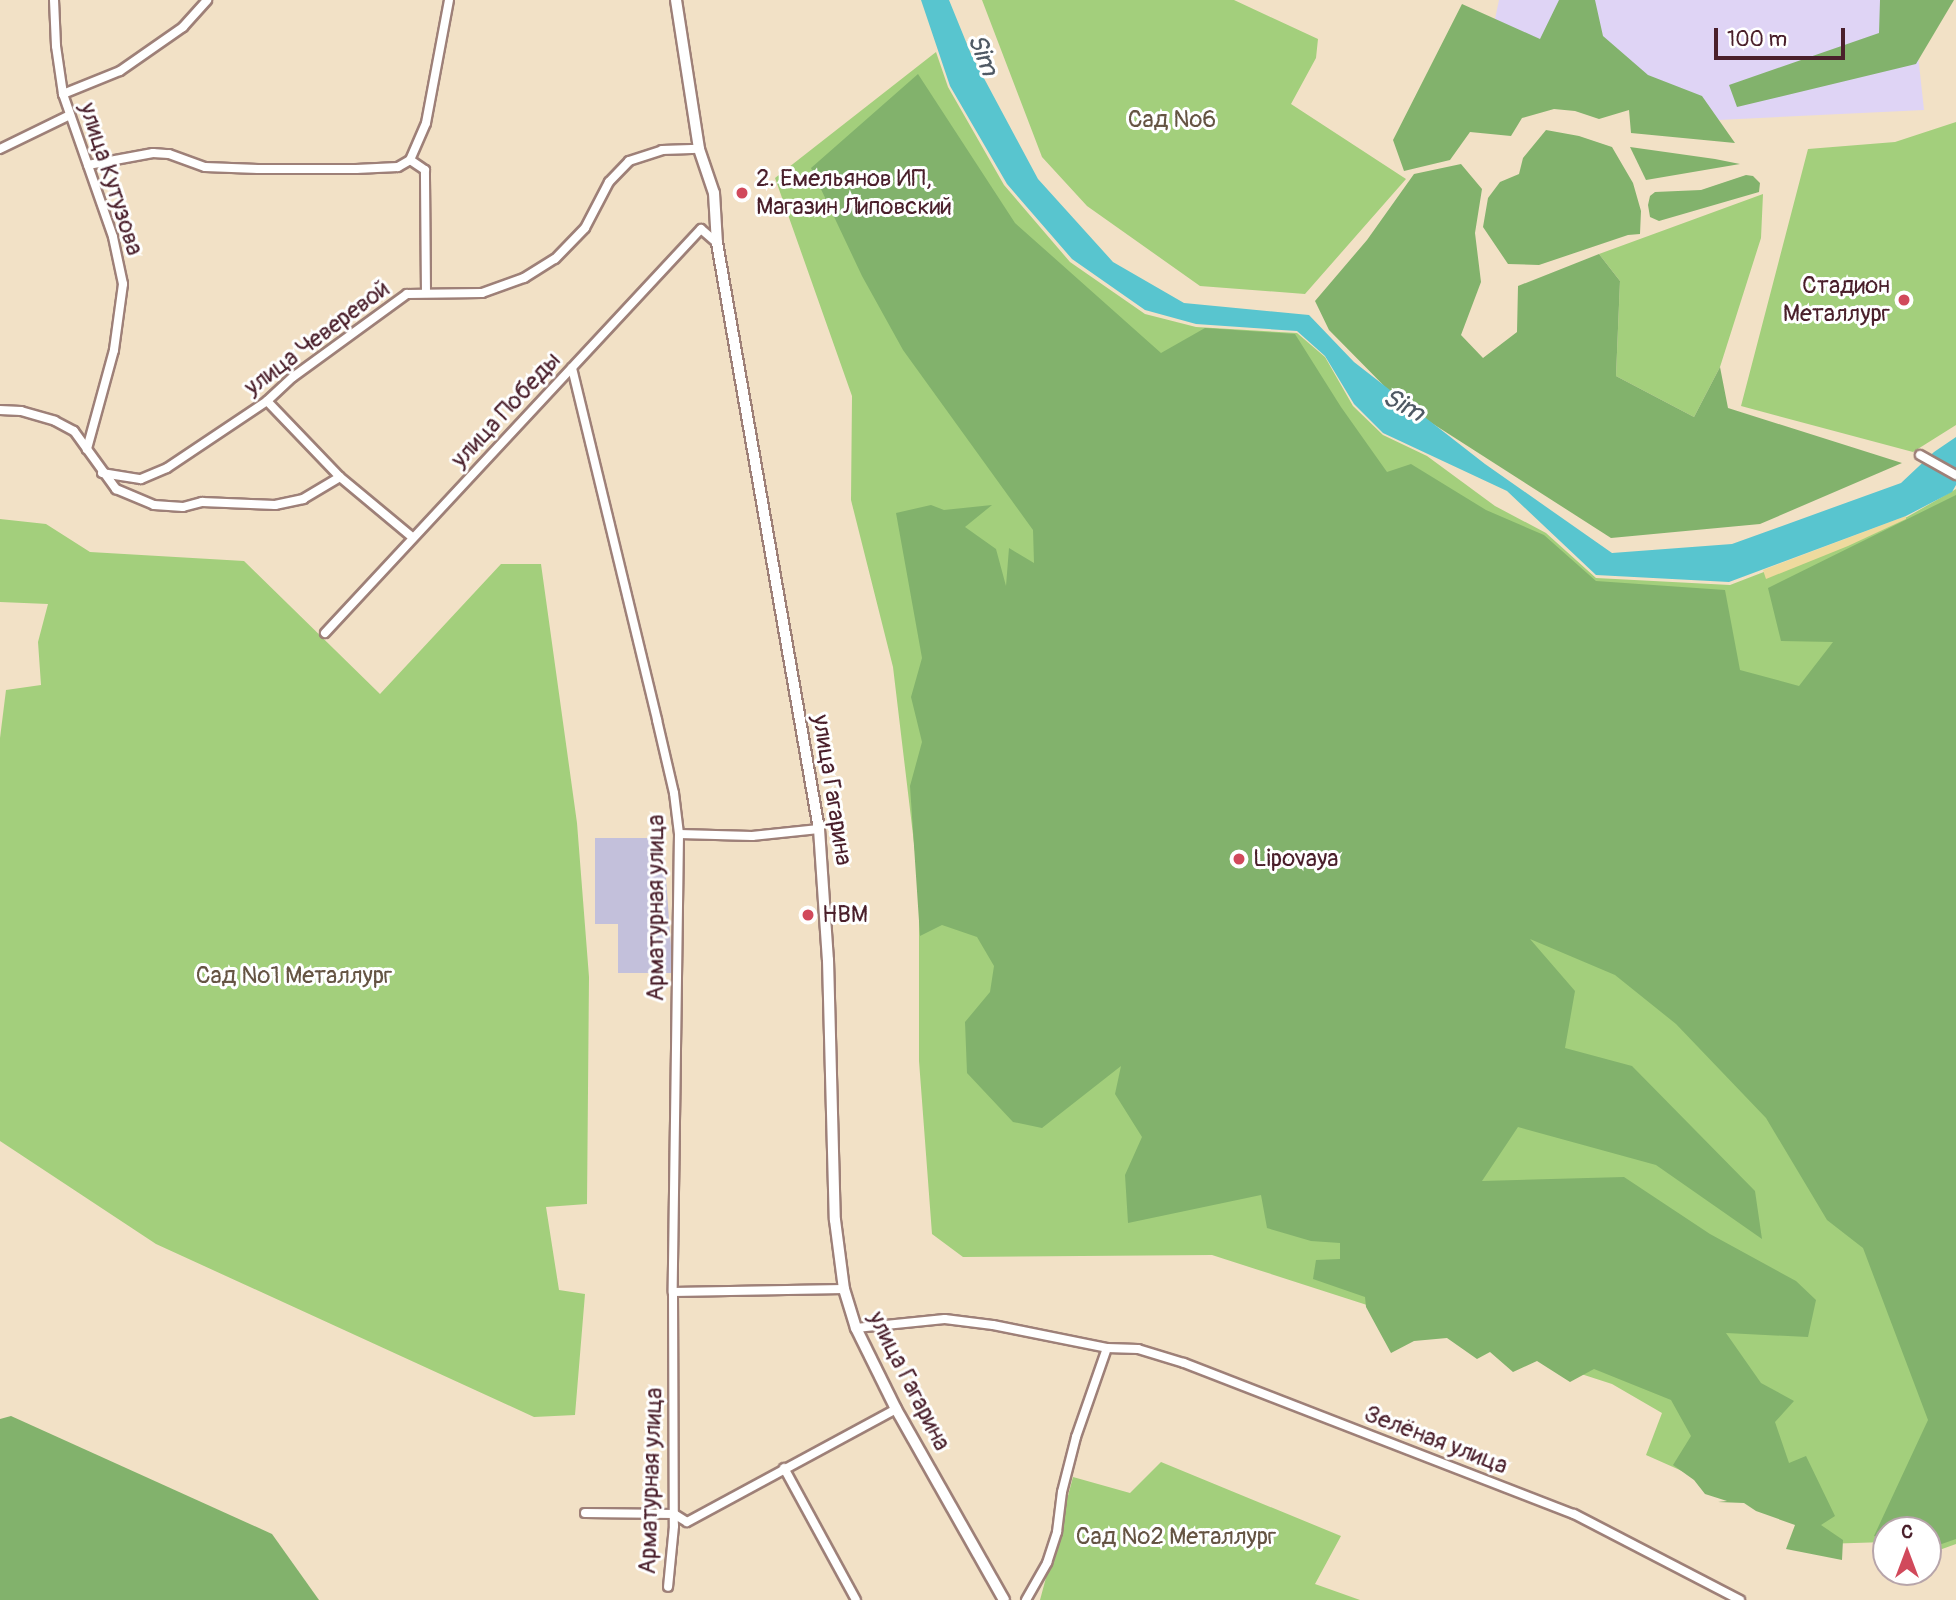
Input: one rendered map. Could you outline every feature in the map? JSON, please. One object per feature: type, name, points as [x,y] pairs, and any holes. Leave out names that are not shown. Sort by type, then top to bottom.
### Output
[{"type":"street","name":"улица Кутузова","points":[[54,0],[56,46],[69,115],[113,237],[122,284],[114,350],[87,449]]},
{"type":"street","points":[[64,94],[120,71],[183,27],[207,0]]},
{"type":"street","points":[[88,165],[153,153],[169,153],[205,167],[398,167],[410,160],[426,123],[449,0]]},
{"type":"street","name":"улица Гагарина","points":[[676,0],[699,149],[714,193],[717,243],[819,829],[828,947],[835,1220],[844,1289],[856,1328],[895,1409],[1003,1600]]},
{"type":"street","points":[[0,149],[69,115]]},
{"type":"street","name":"улица Чеверевой","points":[[102,473],[141,479],[167,468],[267,401],[393,301],[407,294],[482,293],[524,278],[555,259],[585,228],[609,182],[629,161],[645,153],[699,149]]},
{"type":"street","points":[[410,160],[425,170],[426,293]]},
{"type":"street","name":"улица Победы","points":[[324,633],[701,229],[717,243]]},
{"type":"street","name":"Арматурная улица","points":[[572,368],[674,793],[679,834],[673,1292],[674,1514],[668,1587]]},
{"type":"street","points":[[267,401],[340,477],[412,537]]},
{"type":"street","points":[[0,410],[21,411],[55,421],[74,431],[116,489],[133,498],[183,508],[202,502],[275,505],[303,499],[340,477]]},
{"type":"street","points":[[1920,455],[1956,475]]},
{"type":"street","points":[[679,834],[752,836],[819,829]]},
{"type":"street","points":[[673,1292],[844,1289]]},
{"type":"street","name":"Зелёная улица","points":[[856,1328],[944,1319],[993,1325],[1107,1348],[1138,1349],[1184,1363],[1548,1503],[1740,1600]]},
{"type":"street","points":[[1026,1600],[1047,1563],[1057,1532],[1062,1492],[1076,1437],[1107,1348]]},
{"type":"street","points":[[585,1513],[674,1514],[687,1522],[895,1409]]},
{"type":"street","points":[[784,1468],[856,1600]]},
{"type":"shaded area","points":[[1499,0],[1912,0],[1924,110],[1698,121],[1495,19]]},
{"type":"shaded area","points":[[595,838],[663,838],[673,973],[618,973],[618,924],[595,924]]},
{"type":"green space","name":"Сад №6","points":[[982,0],[1234,0],[1318,39],[1316,58],[1291,104],[1406,179],[1305,294],[1200,286],[1087,206],[1042,157]]},
{"type":"green space","points":[[1559,0],[1595,0],[1603,36],[1648,75],[1702,96],[1735,143],[1631,133],[1629,110],[1599,119],[1575,111],[1554,109],[1522,118],[1511,136],[1470,132],[1450,160],[1404,171],[1393,140],[1462,4],[1540,39]]},
{"type":"green space","points":[[1880,0],[1954,0],[1916,64],[1737,107],[1729,85],[1879,33]]},
{"type":"green space","points":[[936,52],[948,87],[1004,185],[1070,262],[1145,314],[1196,327],[1297,333],[1325,357],[1353,406],[1383,435],[1427,456],[1495,506],[1546,533],[1596,578],[1730,585],[1907,517],[1956,489],[1956,1544],[1942,1549],[1942,1516],[1872,1516],[1872,1542],[1791,1545],[1799,1523],[1646,1455],[1662,1413],[1612,1384],[1212,1255],[963,1257],[932,1234],[919,1061],[919,885],[893,667],[851,500],[852,396],[775,178]]},
{"type":"green space","points":[[918,74],[1015,223],[1161,353],[1205,328],[1295,334],[1341,407],[1387,472],[1411,464],[1486,510],[1544,535],[1596,581],[1725,590],[1740,670],[1799,686],[1833,642],[1781,641],[1768,588],[1956,495],[1956,1539],[1942,1544],[1942,1516],[1883,1516],[1928,1420],[1863,1248],[1827,1220],[1766,1118],[1676,1024],[1615,975],[1530,939],[1575,991],[1565,1048],[1632,1066],[1755,1191],[1762,1239],[1656,1165],[1518,1127],[1482,1181],[1624,1177],[1710,1234],[1796,1281],[1816,1300],[1808,1337],[1726,1333],[1761,1383],[1794,1401],[1775,1422],[1789,1463],[1806,1456],[1835,1516],[1821,1525],[1843,1540],[1842,1560],[1786,1549],[1795,1525],[1756,1511],[1744,1503],[1718,1502],[1727,1501],[1705,1494],[1694,1480],[1673,1465],[1691,1436],[1671,1400],[1594,1369],[1570,1382],[1537,1361],[1513,1372],[1490,1352],[1477,1359],[1447,1338],[1414,1341],[1391,1353],[1366,1307],[1365,1297],[1313,1279],[1316,1260],[1340,1259],[1340,1243],[1311,1241],[1267,1228],[1261,1195],[1128,1223],[1125,1175],[1142,1137],[1115,1094],[1121,1066],[1042,1128],[1013,1122],[967,1073],[965,1022],[990,992],[994,966],[977,937],[942,925],[920,936],[910,786],[922,742],[911,697],[922,658],[896,513],[931,505],[944,510],[992,505],[965,527],[996,549],[1006,586],[1009,548],[1034,563],[1033,530],[903,350],[862,276],[811,168]]},
{"type":"green space","points":[[1956,122],[1956,425],[1913,452],[1741,406],[1808,149],[1895,142]]},
{"type":"green space","points":[[1546,130],[1579,136],[1612,147],[1633,183],[1641,211],[1640,234],[1628,235],[1539,265],[1508,264],[1483,227],[1488,198],[1500,182],[1519,174],[1523,158]]},
{"type":"green space","points":[[1630,147],[1715,159],[1740,164],[1646,180]]},
{"type":"green space","points":[[1461,164],[1482,189],[1475,233],[1481,282],[1461,335],[1483,358],[1517,332],[1518,286],[1599,254],[1620,281],[1616,376],[1694,417],[1720,367],[1728,408],[1902,463],[1760,524],[1611,538],[1402,404],[1329,330],[1315,301],[1367,240],[1414,174]]},
{"type":"green space","points":[[1746,175],[1753,176],[1760,183],[1759,192],[1659,221],[1650,217],[1648,205],[1650,196],[1655,192],[1701,190]]},
{"type":"green space","points":[[1763,194],[1761,238],[1720,367],[1694,417],[1616,376],[1620,281],[1599,254]]},
{"type":"green space","name":"Сад №1 Металлург","points":[[0,519],[46,524],[90,552],[244,561],[380,694],[501,564],[541,564],[577,823],[589,977],[587,1204],[546,1207],[559,1290],[585,1294],[575,1415],[534,1417],[156,1244],[0,1141],[0,738],[6,690],[41,685],[38,642],[48,604],[0,602]]},
{"type":"green space","points":[[11,1416],[272,1534],[319,1600],[0,1600],[0,1419]]},
{"type":"green space","name":"Сад №2 Металлург","points":[[1161,1462],[1341,1536],[1315,1584],[1360,1600],[1040,1600],[1073,1477],[1130,1493]]},
{"type":"sand","points":[[1906,516],[1906,519],[1848,546],[1766,579],[1763,570]]},
{"type":"water","name":"Sim","points":[[921,0],[949,0],[971,54],[1038,179],[1113,262],[1184,303],[1309,315],[1354,362],[1485,464],[1612,553],[1732,544],[1901,483],[1934,452],[1956,437],[1956,485],[1952,492],[1906,516],[1729,582],[1596,575],[1507,491],[1383,433],[1354,404],[1325,356],[1297,331],[1196,324],[1145,310],[1072,259],[1007,184],[950,86]]},
{"type":"place","name":"2. Емельянов ИП, Магазин Липовский","points":[[742,193]]},
{"type":"place","name":"Стадион Металлург","points":[[1904,300]]},
{"type":"place","name":"Lipovaya","points":[[1239,859]]},
{"type":"place","name":"НВМ","points":[[808,915]]}]
